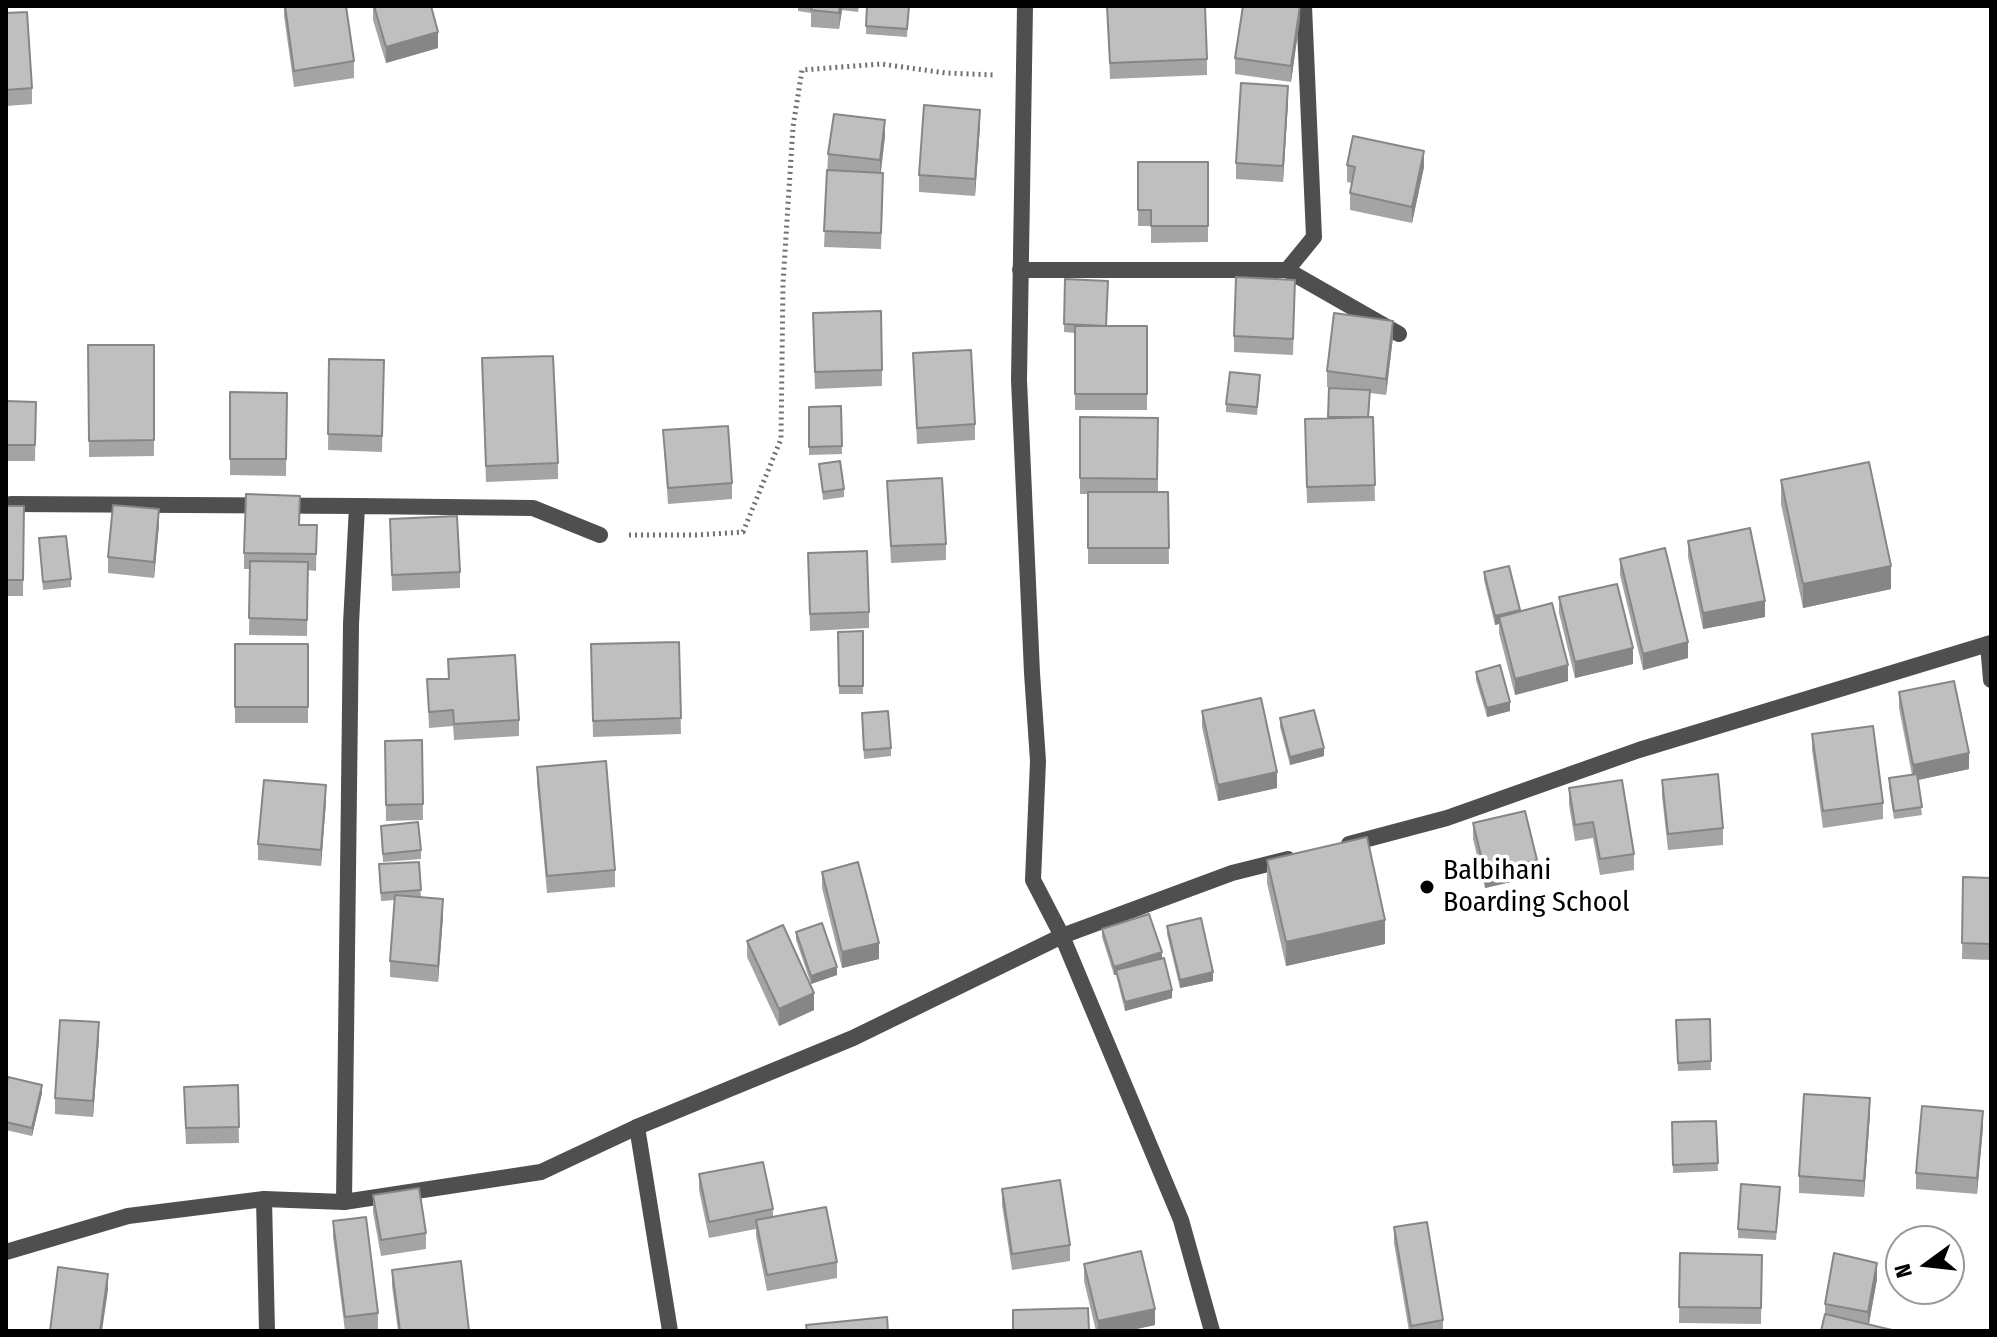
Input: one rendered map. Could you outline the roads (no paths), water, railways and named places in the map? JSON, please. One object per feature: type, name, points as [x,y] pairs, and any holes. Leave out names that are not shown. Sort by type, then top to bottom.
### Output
[{"type":"street","points":[[1025,6],[1019,380],[1038,761],[1033,880],[1062,936],[1181,1220],[1212,1331]]},
{"type":"street","points":[[1287,270],[1314,237],[1304,6]]},
{"type":"street","points":[[1020,270],[1287,270],[1399,334]]},
{"type":"street","points":[[11,504],[533,508],[600,535]]},
{"type":"street","points":[[344,1202],[351,624],[357,506]]},
{"type":"street","points":[[1340,846],[1447,818],[1639,750],[1989,644],[1991,680]]},
{"type":"street","points":[[6,1252],[128,1216],[264,1199],[344,1202],[541,1172],[637,1127],[853,1038],[1062,936],[1232,873],[1309,854]]},
{"type":"street","points":[[637,1127],[670,1331]]},
{"type":"street","points":[[264,1199],[267,1331]]},
{"type":"place","name":"Balbihani Boarding School","points":[[1427,887]]}]
